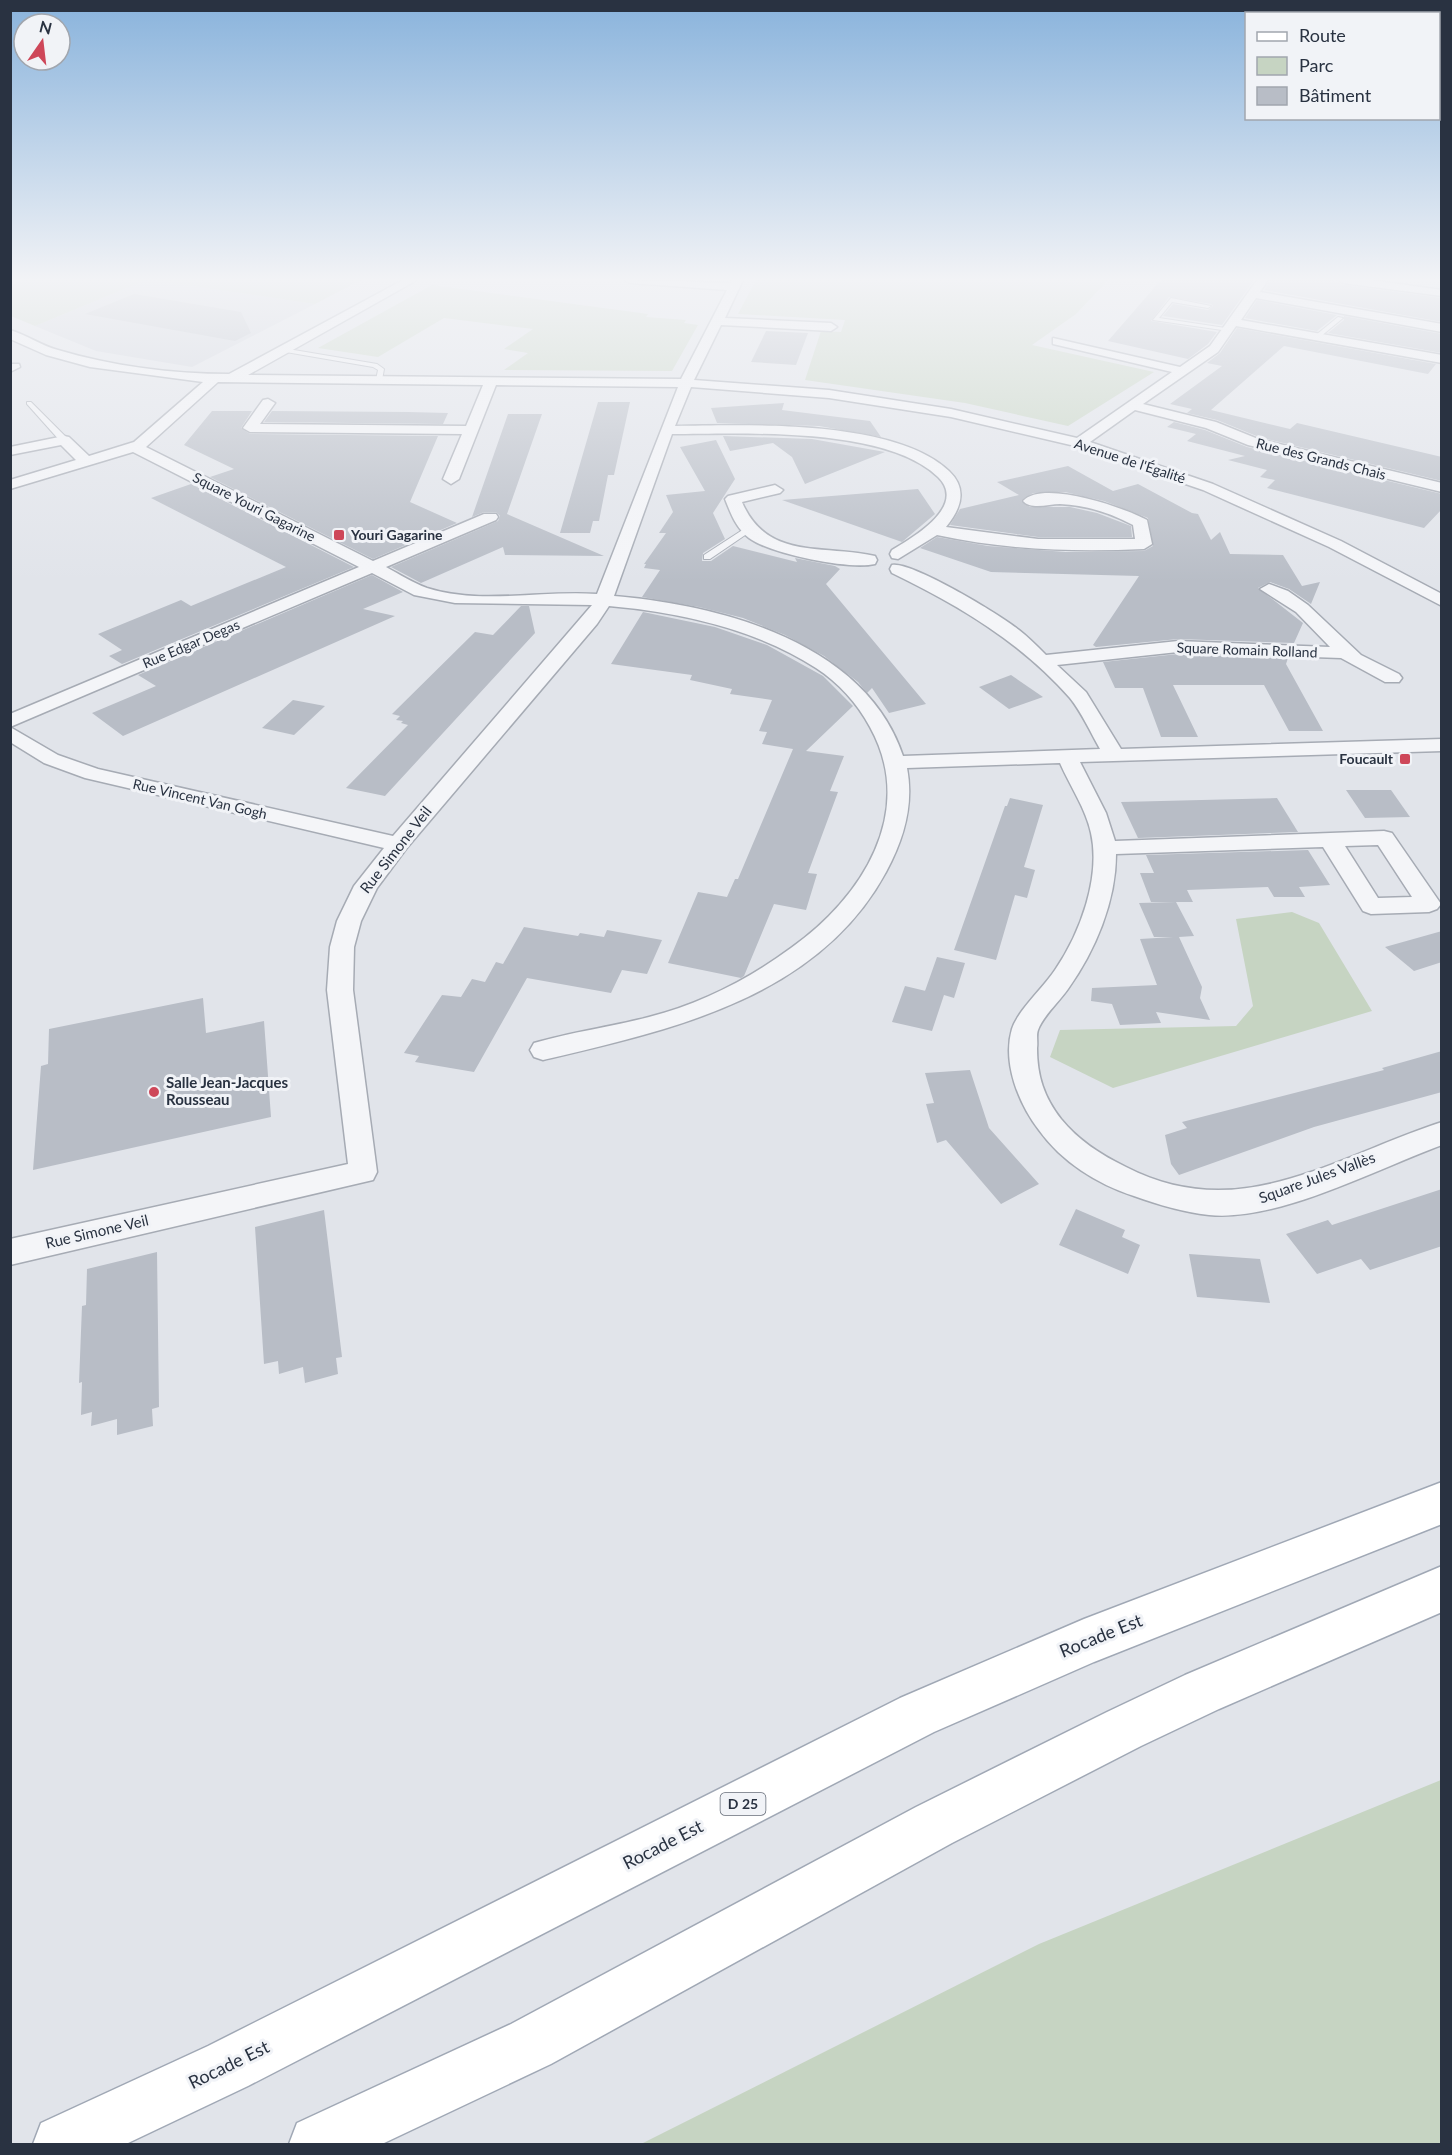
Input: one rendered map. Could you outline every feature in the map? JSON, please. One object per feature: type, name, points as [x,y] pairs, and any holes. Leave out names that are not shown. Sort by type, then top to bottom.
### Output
[{"type":"main road","name":"Rocade Est","points":[[62,2145],[250,2055],[917,1715],[1084,1642],[1442,1503]]},
{"type":"main road","points":[[318,2145],[531,2044],[934,1826],[1124,1730],[1202,1692],[1442,1589]]},
{"type":"street","points":[[10,485],[135,447],[212,381]]},
{"type":"street","name":"Avenue de l'Égalité","points":[[442,381],[686,383],[784,390],[881,401],[976,418],[1079,443],[1159,469],[1253,505],[1335,544],[1442,601]]},
{"type":"street","points":[[451,479],[491,381]]},
{"type":"street","points":[[1079,443],[1169,381]]},
{"type":"street","name":"Rue Simone Veil","points":[[10,1252],[363,1172],[341,1005],[340,960],[345,934],[359,897],[398,844],[591,620],[603,601],[666,430],[686,383]]},
{"type":"street","points":[[268,403],[250,428],[471,430]]},
{"type":"street","name":"Rue des Grands Chais","points":[[1133,406],[1211,425],[1253,442],[1442,488]]},
{"type":"street","points":[[666,430],[766,430],[808,433],[879,444],[917,455],[940,469],[954,490],[950,510],[934,529],[898,562]]},
{"type":"street","points":[[10,451],[64,440],[87,462]]},
{"type":"street","name":"Square Youri Gagarine","points":[[135,447],[420,591],[456,600],[561,598],[650,606],[715,620],[786,645],[819,660],[841,675],[865,700],[896,762]]},
{"type":"street","points":[[775,490],[733,500],[750,529],[764,539],[792,550],[869,560],[880,553],[992,618],[1079,696],[1114,755]]},
{"type":"street","points":[[934,529],[973,537],[1034,544],[1144,544],[1141,523],[1098,504],[1072,498],[1031,501]]},
{"type":"street","points":[[372,567],[490,518]]},
{"type":"street","name":"Rue Edgar Degas","points":[[10,721],[372,567]]},
{"type":"street","name":"Square Romain Rolland","points":[[1269,589],[1290,599],[1308,612],[1345,652],[1392,678]]},
{"type":"street","name":"Square Romain Rolland","points":[[1042,661],[1169,646],[1304,653],[1345,652]]},
{"type":"street","name":"Rue Vincent Van Gogh","points":[[10,733],[51,759],[92,774],[398,844]]},
{"type":"street","points":[[543,1050],[662,1022],[707,1006],[768,975],[822,936],[840,919],[870,882],[887,848],[898,807],[896,762],[1442,745]]},
{"type":"street","name":"Square Jules Vallès","points":[[1066,757],[1101,830],[1104,848],[1101,880],[1084,939],[1070,967],[1025,1029],[1023,1039],[1024,1069],[1036,1105],[1051,1128],[1070,1148],[1109,1173],[1160,1194],[1199,1202],[1229,1204],[1286,1193],[1442,1133]]},
{"type":"street","points":[[1104,848],[1330,840]]},
{"type":"lane","points":[[29,403],[64,440]]},
{"type":"lane","points":[[707,557],[750,529]]},
{"type":"green space","points":[[809,381],[1140,381],[1068,426],[965,403]]},
{"type":"green space","points":[[1292,912],[1319,923],[1372,1011],[1113,1088],[1050,1057],[1060,1030],[1236,1026],[1253,1006],[1236,919]]},
{"type":"green space","points":[[1441,1780],[1441,2144],[641,2144],[1039,1944]]},
{"type":"building","points":[[1202,381],[1245,381],[1211,410],[1290,429],[1297,423],[1442,457],[1442,481],[1259,437],[1217,420],[1187,413],[1192,409],[1170,404]]},
{"type":"building","points":[[598,402],[630,402],[614,475],[608,475],[599,521],[593,521],[590,533],[560,533]]},
{"type":"building","points":[[784,403],[782,410],[870,421],[881,437],[819,426],[717,423],[711,408]]},
{"type":"building","points":[[212,411],[252,411],[241,428],[250,434],[438,436],[410,502],[457,523],[373,559],[210,477],[234,469],[184,445]]},
{"type":"building","points":[[272,411],[448,413],[443,424],[264,422]]},
{"type":"building","points":[[508,414],[542,414],[507,514],[604,556],[505,555],[503,547],[421,583],[391,567],[498,521],[500,516],[496,512],[484,512],[472,517]]},
{"type":"building","points":[[1174,422],[1205,430],[1247,447],[1442,494],[1442,509],[1424,528],[1267,488],[1275,480],[1260,477],[1267,470],[1228,460],[1245,456],[1187,441],[1196,434],[1167,427]]},
{"type":"building","points":[[723,436],[812,439],[885,452],[805,484],[792,457],[773,443],[730,451]]},
{"type":"building","points":[[716,440],[735,479],[713,513],[725,539],[703,553],[702,561],[711,561],[733,546],[797,562],[795,558],[840,569],[826,584],[926,704],[889,713],[872,688],[867,693],[858,682],[824,656],[785,635],[743,618],[699,607],[642,597],[660,570],[644,568],[646,564],[644,564],[666,533],[659,533],[673,512],[666,495],[705,491],[680,447]]},
{"type":"building","points":[[1068,466],[1113,491],[1138,484],[1198,514],[1211,540],[1220,532],[1230,554],[1283,555],[1302,586],[1320,582],[1311,604],[1289,589],[1270,582],[1258,588],[1303,623],[1294,643],[1178,639],[1096,647],[1093,645],[1139,576],[991,572],[920,548],[937,537],[988,546],[1066,552],[1144,551],[1153,546],[1148,518],[1104,501],[1065,492],[1033,493],[1021,501],[1030,507],[1070,507],[1097,513],[1131,526],[1132,537],[1038,537],[950,525],[960,509],[1019,495],[997,482]]},
{"type":"building","points":[[191,484],[354,567],[122,664],[109,656],[122,650],[98,634],[181,600],[191,606],[286,567],[151,498]]},
{"type":"building","points":[[918,489],[935,514],[902,542],[782,500]]},
{"type":"building","points":[[372,575],[403,592],[363,609],[395,616],[123,736],[92,713],[156,686],[138,675]]},
{"type":"building","points":[[521,606],[529,606],[535,633],[385,796],[346,788],[408,725],[396,720],[400,716],[392,714],[475,632],[493,635]]},
{"type":"building","points":[[643,612],[715,627],[767,645],[823,676],[853,706],[806,751],[844,756],[830,791],[838,792],[808,873],[817,874],[806,910],[774,904],[744,976],[741,978],[668,963],[698,892],[727,897],[735,879],[738,879],[793,749],[762,744],[767,732],[759,731],[772,700],[730,694],[732,689],[690,680],[692,675],[611,664]]},
{"type":"building","points":[[1178,654],[1288,658],[1286,664],[1323,731],[1289,731],[1264,685],[1173,685],[1198,737],[1161,737],[1143,688],[1115,688],[1103,662]]},
{"type":"building","points":[[1011,675],[1043,697],[1009,709],[979,687]]},
{"type":"building","points":[[293,700],[325,706],[294,735],[262,728]]},
{"type":"building","points":[[1346,790],[1391,790],[1410,817],[1365,818]]},
{"type":"building","points":[[1010,798],[1043,805],[1024,867],[1035,870],[1027,898],[1015,895],[996,960],[954,950],[1005,806]]},
{"type":"building","points":[[1277,798],[1298,832],[1138,838],[1121,802]]},
{"type":"building","points":[[1308,850],[1330,885],[1299,887],[1305,897],[1274,897],[1268,887],[1187,890],[1193,902],[1151,902],[1140,873],[1154,873],[1146,855]]},
{"type":"building","points":[[1176,902],[1194,936],[1179,937],[1202,987],[1200,998],[1210,1020],[1156,1012],[1161,1023],[1120,1025],[1112,1004],[1091,1001],[1092,988],[1157,985],[1140,939],[1173,937],[1154,937],[1139,903]]},
{"type":"building","points":[[524,927],[578,936],[580,933],[604,937],[607,930],[662,940],[647,974],[622,970],[611,993],[527,978],[474,1072],[415,1062],[419,1056],[404,1053],[442,995],[461,997],[472,979],[485,982],[496,962],[503,964]]},
{"type":"building","points":[[1442,931],[1442,962],[1414,971],[1385,947]]},
{"type":"building","points":[[937,957],[965,963],[954,998],[944,995],[932,1031],[892,1022],[905,986],[925,991]]},
{"type":"building","name":"Salle Jean-Jacques Rousseau","points":[[203,998],[206,1033],[264,1021],[271,1117],[33,1170],[41,1066],[48,1064],[49,1029]]},
{"type":"building","points":[[1442,1051],[1442,1092],[1314,1127],[1179,1175],[1171,1164],[1165,1135],[1187,1128],[1182,1122],[1384,1070],[1382,1068]]},
{"type":"building","points":[[970,1070],[989,1128],[1039,1184],[1001,1204],[946,1140],[937,1143],[926,1104],[934,1103],[925,1073]]},
{"type":"building","points":[[1442,1189],[1442,1246],[1370,1270],[1361,1259],[1317,1274],[1286,1234],[1328,1220],[1332,1225]]},
{"type":"building","points":[[1076,1209],[1125,1230],[1122,1237],[1140,1245],[1128,1274],[1059,1245]]},
{"type":"building","points":[[324,1210],[342,1357],[336,1358],[338,1374],[305,1383],[303,1367],[279,1374],[278,1361],[264,1364],[255,1227]]},
{"type":"building","points":[[157,1252],[159,1407],[152,1409],[153,1426],[117,1435],[117,1419],[91,1426],[92,1412],[81,1415],[82,1382],[79,1383],[82,1306],[86,1305],[87,1269]]},
{"type":"building","points":[[1189,1254],[1260,1259],[1270,1303],[1197,1297]]},
{"type":"place","name":"Youri Gagarine","points":[[339,535]]},
{"type":"place","name":"Foucault","points":[[1405,759]]},
{"type":"place","name":"Salle Jean-Jacques Rousseau","points":[[154,1092]]}]
